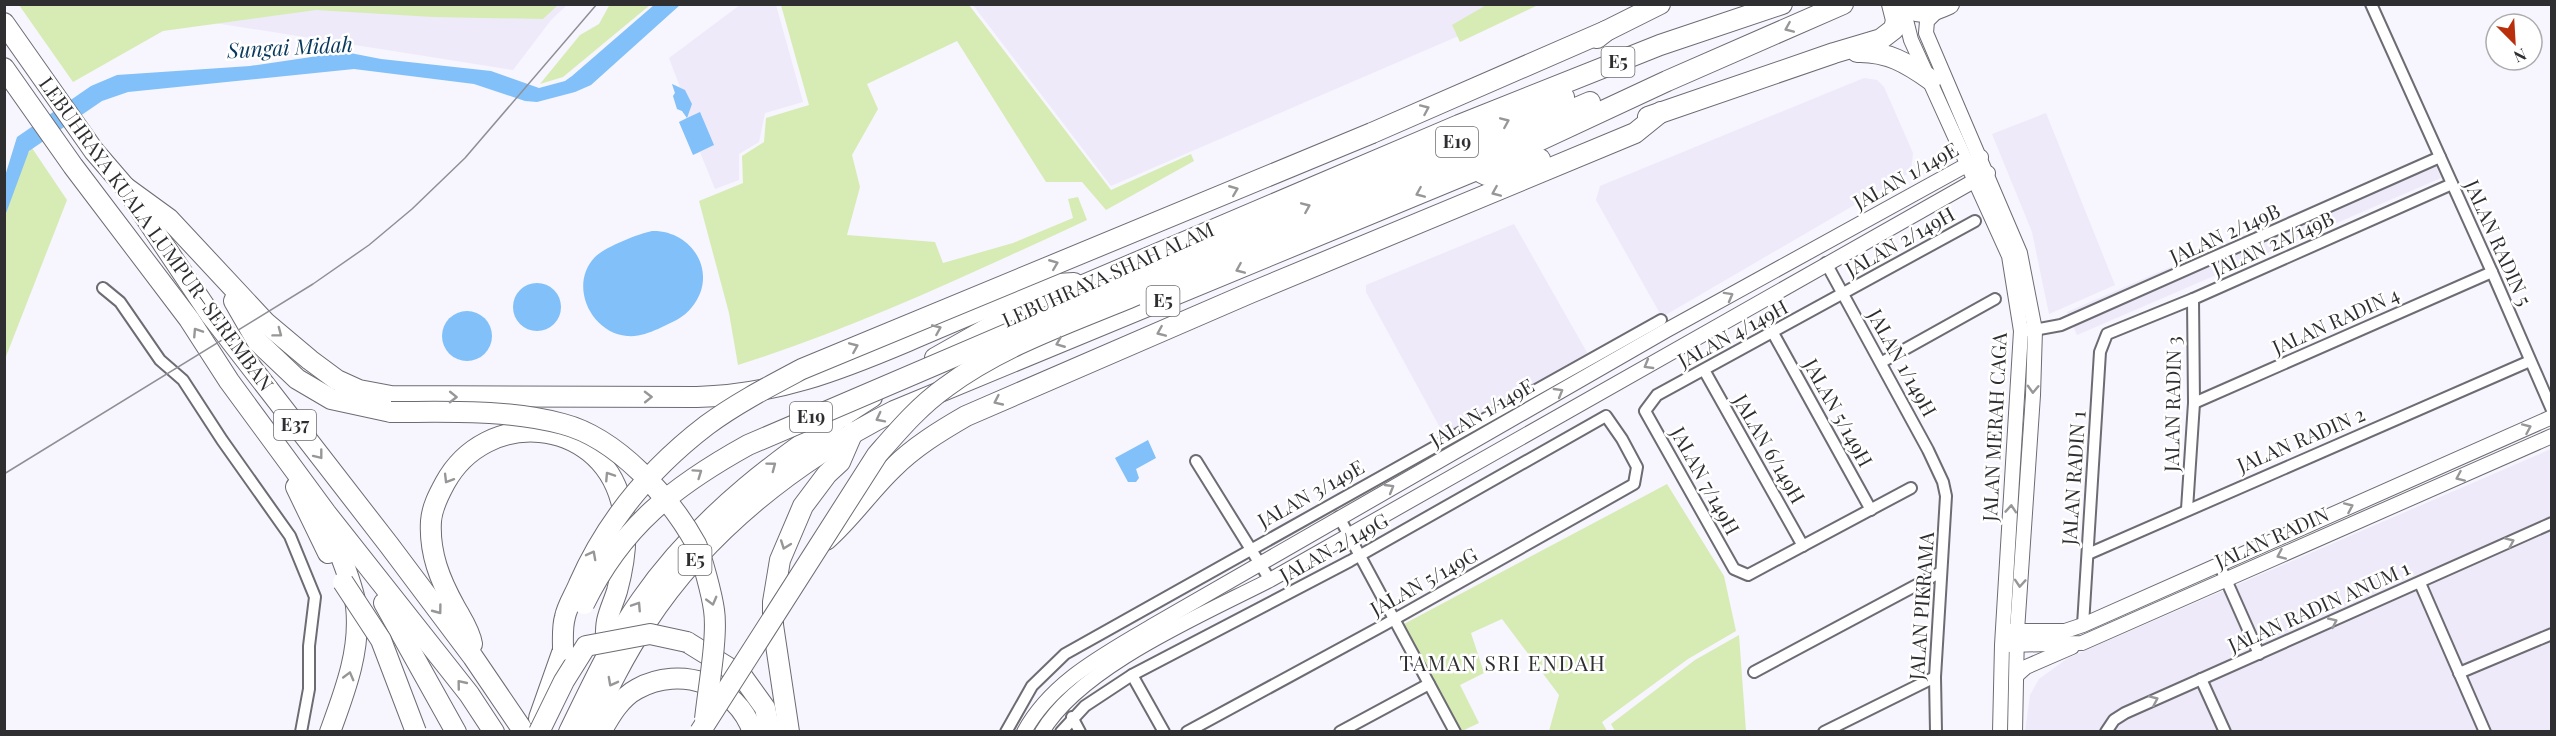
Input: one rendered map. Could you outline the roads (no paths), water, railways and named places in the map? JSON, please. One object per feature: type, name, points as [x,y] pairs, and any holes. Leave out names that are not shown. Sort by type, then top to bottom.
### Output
[{"type":"highway","points":[[562,650],[565,617],[591,555],[613,521],[637,490],[673,452],[746,399],[802,369],[1372,133],[1606,31],[1660,4]]},
{"type":"highway","name":"E5","points":[[587,732],[613,678],[646,622],[693,562],[731,523],[778,482],[854,432],[894,411],[1474,171],[1667,81],[1843,4]]},
{"type":"highway","points":[[1474,171],[1486,175],[1519,168],[1661,112],[1881,39],[1894,29],[1896,20],[1892,4]]},
{"type":"highway","points":[[1904,4],[1912,11],[1922,13],[1944,7]]},
{"type":"highway","name":"E19","points":[[702,727],[878,455],[912,417],[945,387],[1005,351],[1136,287],[1780,5]]},
{"type":"highway","name":"LEBUHRAYA SHAH ALAM","points":[[569,732],[606,656],[657,578],[713,516],[755,479],[863,403],[944,353],[1006,318],[1459,125],[1660,45],[1780,5]]},
{"type":"highway","name":"LEBUHRAYA KUALA LUMPUR–SEREMBAN","points":[[4,22],[94,151],[125,187],[210,314],[473,657],[524,732]]},
{"type":"highway","points":[[1459,125],[1473,106],[1498,91],[1578,53],[1606,31]]},
{"type":"highway","points":[[1834,53],[1878,52],[1895,57],[1931,80]]},
{"type":"highway","name":"LEBUHRAYA KUALA LUMPUR–SEREMBAN","points":[[4,68],[73,166],[189,319],[229,381],[269,432],[326,513],[469,694],[494,732]]},
{"type":"highway","name":"E19","points":[[534,732],[562,650],[597,578],[630,532],[652,508],[702,470],[748,445],[1635,83],[1667,81]]},
{"type":"highway","points":[[821,545],[847,522],[894,466],[932,436],[1001,399],[1635,133],[1661,112]]},
{"type":"highway","points":[[125,187],[169,219],[266,323],[337,380],[359,390],[391,396],[477,398],[731,396],[777,388],[848,366],[1039,285],[1088,282]]},
{"type":"highway","points":[[221,277],[257,341],[297,379],[331,399],[390,412],[522,416],[565,424],[627,459],[653,484],[697,546],[714,611],[702,727]]},
{"type":"highway","points":[[473,657],[472,640],[439,576],[434,560],[431,531],[435,506],[449,476],[467,455],[509,434],[536,431],[566,438],[588,452],[608,473],[621,500],[625,530],[625,556],[617,591],[606,623],[606,656]]},
{"type":"highway","points":[[269,432],[343,582],[381,640],[416,732]]},
{"type":"highway","points":[[789,732],[777,659],[773,602],[786,543],[803,506],[826,474],[840,462],[854,432]]},
{"type":"highway","points":[[326,513],[356,604],[357,622],[356,642],[348,679],[330,732]]},
{"type":"highway","points":[[357,554],[365,576],[400,630],[456,732]]},
{"type":"highway","points":[[539,732],[564,681],[586,646],[650,634],[687,642],[742,676],[765,708],[771,732]]},
{"type":"highway","points":[[777,659],[793,696],[802,732]]},
{"type":"highway","points":[[601,732],[620,703],[636,689],[657,681],[681,678],[713,686],[732,698],[745,715],[753,732]]},
{"type":"street","name":"JALAN MERAH CAGA","points":[[1904,4],[1911,40],[1931,80],[2008,256],[2028,331]]},
{"type":"street","name":"JALAN RADIN 5","points":[[2371,4],[2552,410]]},
{"type":"street","name":"JALAN MERAH CAGA","points":[[1944,7],[1927,21],[1926,33],[1988,173],[2020,253],[2028,331],[2010,638],[2000,732]]},
{"type":"street","points":[[1930,185],[1946,172],[1960,147]]},
{"type":"street","name":"JALAN 1/149E","points":[[1024,732],[1045,702],[1084,668],[1339,517],[1667,330],[1981,157]]},
{"type":"street","name":"JALAN 2/149B","points":[[2028,331],[2061,325],[2440,157]]},
{"type":"street","name":"JALAN 1/149E","points":[[1042,732],[1061,705],[1098,674],[1156,639],[1349,536],[1988,173]]},
{"type":"street","name":"JALAN 2A/149B","points":[[2108,334],[2193,299],[2452,184]]},
{"type":"street","points":[[1955,191],[1970,194],[1985,205]]},
{"type":"street","name":"JALAN 2/149H","points":[[1843,295],[1974,221]]},
{"type":"street","name":"JALAN 1/149H","points":[[1826,263],[1882,362],[1943,482]]},
{"type":"street","name":"JALAN RADIN 4","points":[[2194,403],[2492,272]]},
{"type":"street","points":[[103,288],[120,302],[160,360],[183,380],[290,536],[315,597],[309,646],[309,689],[301,732]]},
{"type":"street","name":"JALAN 4/149H","points":[[1645,411],[1657,395],[1843,295]]},
{"type":"street","points":[[1882,362],[1995,299]]},
{"type":"street","name":"JALAN RADIN 3","points":[[2187,509],[2194,403],[2193,299]]},
{"type":"street","name":"JALAN 3/149E","points":[[1006,732],[1032,686],[1065,654],[1661,320]]},
{"type":"street","name":"JALAN 5/149H","points":[[1773,333],[1871,510]]},
{"type":"street","name":"JALAN RADIN 1","points":[[2083,625],[2100,352],[2108,334]]},
{"type":"street","name":"JALAN RADIN 2","points":[[2088,554],[2529,361]]},
{"type":"street","name":"JALAN 6/149H","points":[[1704,370],[1803,546]]},
{"type":"street","name":"JALAN 7/149H","points":[[1645,411],[1734,568],[1748,575],[1803,546]]},
{"type":"street","name":"JALAN 2/149G","points":[[1061,732],[1072,717],[1085,706],[1132,675],[1359,555],[1598,419],[1606,416],[1622,439]]},
{"type":"street","name":"JALAN RADIN","points":[[2010,638],[2065,631],[2083,625],[2552,417]]},
{"type":"street","name":"JALAN RADIN","points":[[2010,638],[2082,643],[2552,436]]},
{"type":"street","name":"JALAN 5/149G","points":[[1187,732],[1634,484],[1637,467],[1622,439]]},
{"type":"street","points":[[1196,461],[1270,579]]},
{"type":"street","name":"JALAN PIKRAMA","points":[[1936,732],[1935,677],[1946,511],[1943,482]]},
{"type":"street","points":[[1803,546],[1911,488]]},
{"type":"street","points":[[1339,517],[1455,732]]},
{"type":"street","name":"JALAN RADIN ANUM 1","points":[[2106,732],[2114,720],[2125,713],[2552,523]]},
{"type":"street","points":[[2219,564],[2259,654]]},
{"type":"street","points":[[1754,672],[1941,572]]},
{"type":"street","points":[[2420,583],[2485,732]]},
{"type":"street","points":[[2460,673],[2552,634]]},
{"type":"street","name":"JALAN MERAH CAGA","points":[[2010,638],[2017,675],[2015,732]]},
{"type":"street","points":[[2017,675],[2026,667],[2082,643]]},
{"type":"street","points":[[1132,675],[1164,732]]},
{"type":"street","points":[[1824,732],[1935,677]]},
{"type":"street","points":[[2201,679],[2225,732]]},
{"type":"street","points":[[1340,732],[1429,684]]},
{"type":"street","points":[[1072,717],[1080,732]]},
{"type":"water","points":[[654,5],[680,5],[591,85],[575,92],[537,102],[525,101],[474,84],[354,69],[128,92],[102,101],[29,151],[5,216],[5,176],[17,137],[91,86],[117,75],[250,66],[345,52],[381,59],[491,71],[539,88],[565,81],[572,76]]},
{"type":"water","points":[[672,84],[685,90],[692,104],[687,118],[682,111],[677,109]]},
{"type":"water","points":[[700,112],[714,145],[693,155],[679,122]]},
{"type":"water","points":[[652,231],[667,233],[679,238],[698,256],[703,281],[700,294],[685,314],[658,329],[636,336],[614,333],[594,317],[587,306],[584,281],[587,268],[595,257],[606,249]]},
{"type":"water","points":[[532,283],[542,283],[554,290],[561,302],[561,312],[554,324],[542,331],[532,331],[517,320],[513,312],[513,302],[524,287]]},
{"type":"water","points":[[467,311],[476,313],[487,322],[492,336],[490,345],[481,356],[467,361],[458,359],[447,350],[442,336],[444,327],[453,316]]},
{"type":"water","points":[[1148,440],[1156,458],[1136,469],[1139,478],[1136,482],[1128,482],[1115,458]]},
{"type":"tram line","points":[[4,474],[313,284],[369,245],[412,209],[465,158],[597,4]]},
{"type":"district","name":"TAMAN SRI ENDAH","points":[[1503,664]]},
{"type":"water label","name":"Sungai Midah","points":[[290,48]]}]
